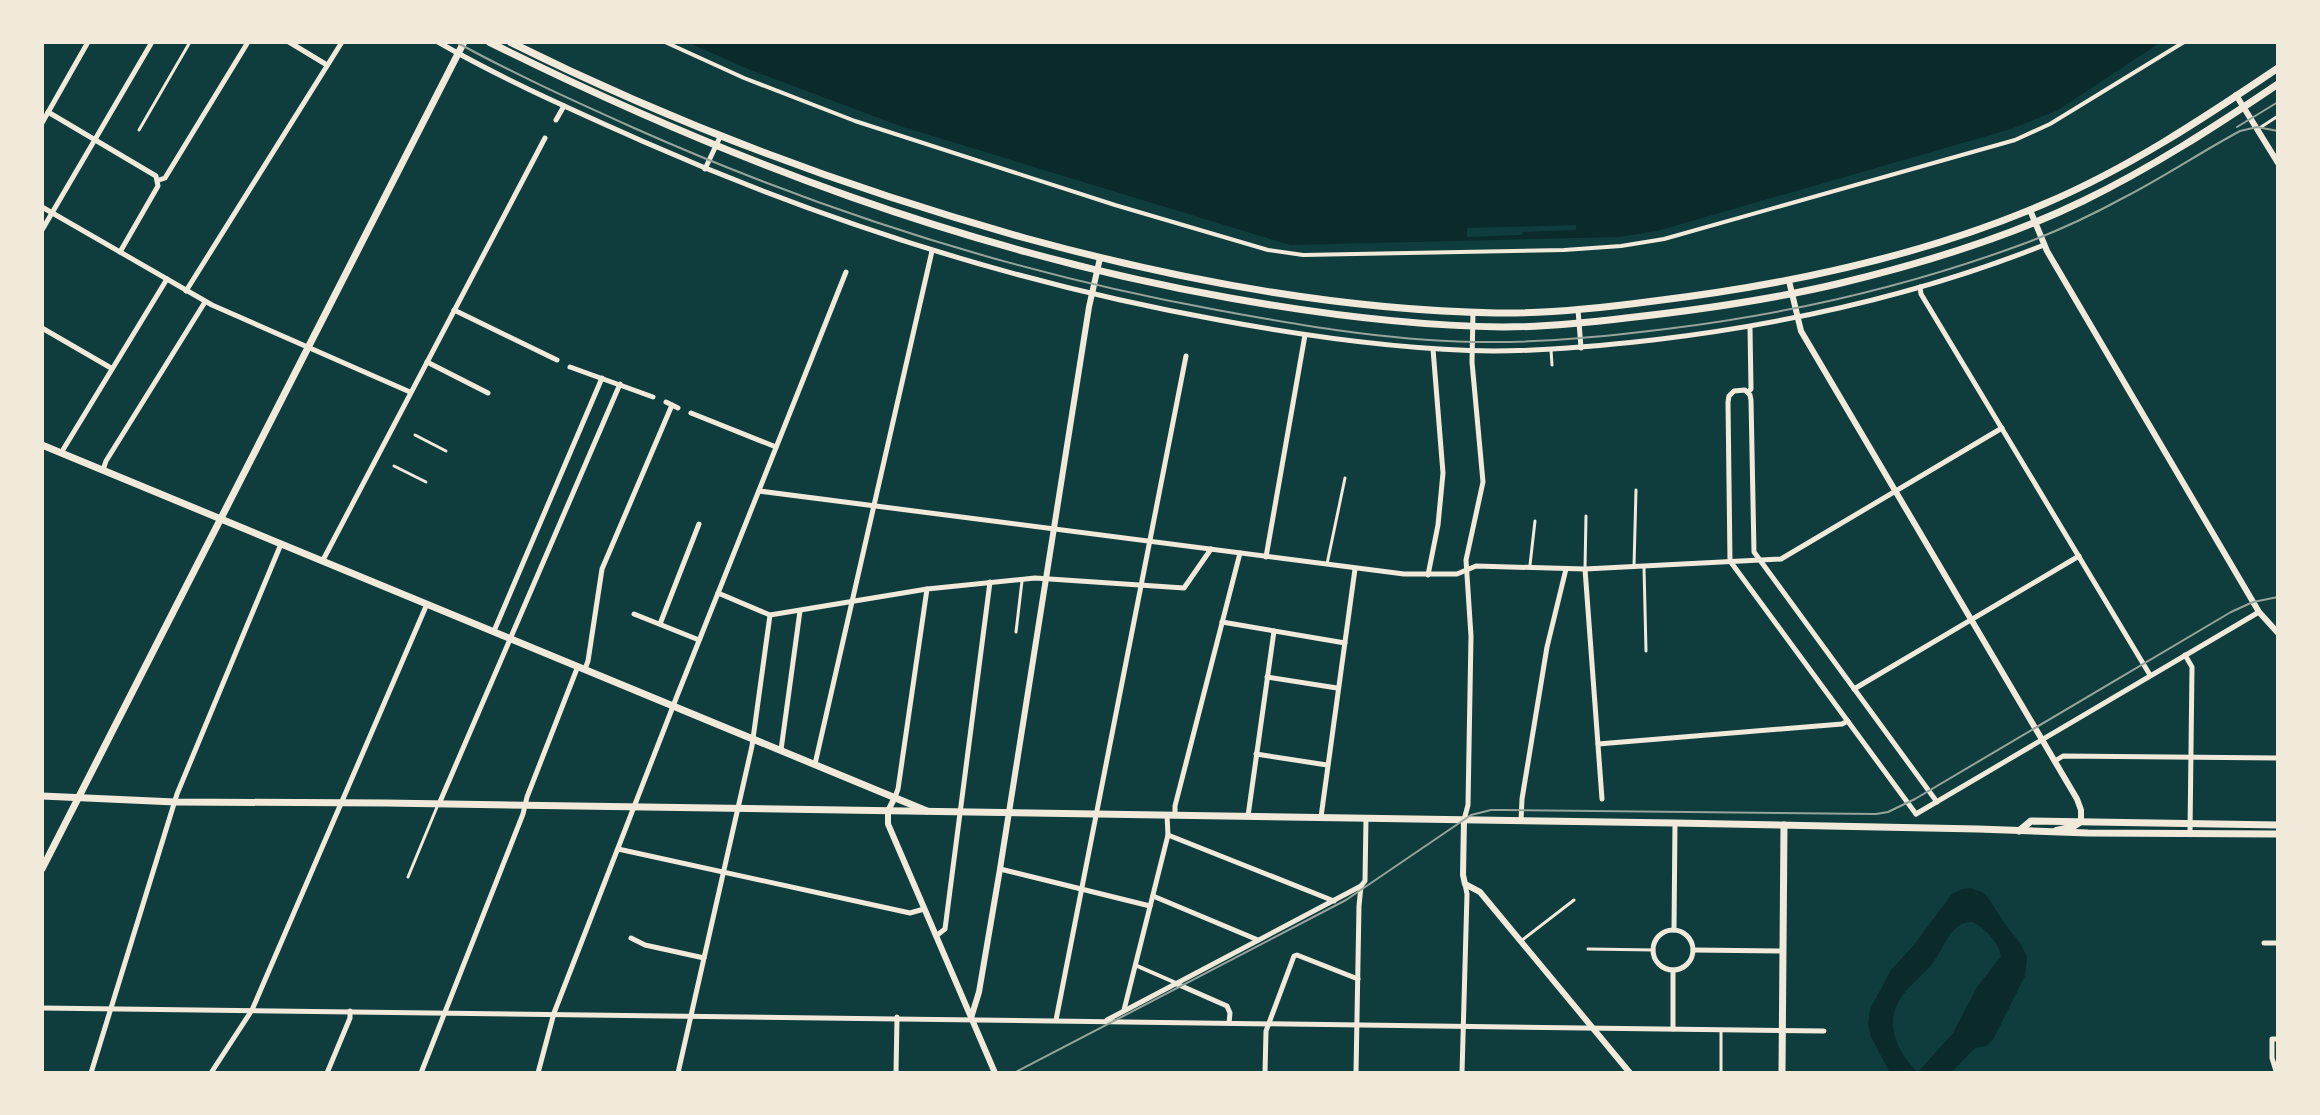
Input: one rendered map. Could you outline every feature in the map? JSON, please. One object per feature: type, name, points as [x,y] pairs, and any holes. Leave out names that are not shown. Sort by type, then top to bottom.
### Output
[{"type":"main road","points":[[42,869],[464,42]]},
{"type":"main road","points":[[489,42],[573,84],[715,146],[902,215],[1097,271],[1200,292],[1365,318],[1473,325],[1549,326],[1718,308],[1791,294],[1921,262],[2035,223],[2113,187],[2278,84]]},
{"type":"main road","points":[[510,42],[720,137],[814,173],[968,223],[1100,258],[1306,297],[1499,313],[1578,310],[1716,294],[1789,281],[1916,249],[2030,210],[2108,174],[2278,68]]},
{"type":"main road","points":[[42,445],[929,812]]},
{"type":"main road","points":[[42,796],[175,802],[1321,817],[2049,832],[2278,825]]},
{"type":"main road","points":[[2019,831],[2031,821],[2278,834]]},
{"type":"main road","points":[[1782,1073],[1784,825]]},
{"type":"street","points":[[42,123],[88,42]]},
{"type":"street","points":[[42,230],[152,42]]},
{"type":"street","points":[[159,180],[165,178],[248,42]]},
{"type":"street","points":[[289,42],[327,65]]},
{"type":"street","points":[[186,291],[342,42]]},
{"type":"street","points":[[438,42],[564,106],[705,169],[862,233],[1092,295],[1305,335],[1433,349],[1551,350],[1750,328],[1920,287],[2044,245]]},
{"type":"street","points":[[665,42],[744,78],[897,136],[1243,244],[1303,255],[1564,250],[1664,239],[2015,140],[2062,117],[2184,42]]},
{"type":"street","points":[[2236,95],[2278,163]]},
{"type":"street","points":[[556,120],[564,106]]},
{"type":"street","points":[[48,112],[159,180]]},
{"type":"street","points":[[705,169],[720,137]]},
{"type":"street","points":[[323,560],[545,138]]},
{"type":"street","points":[[120,252],[159,180]]},
{"type":"street","points":[[42,207],[205,302],[410,392]]},
{"type":"street","points":[[2030,210],[2044,245],[2259,612],[2278,633]]},
{"type":"street","points":[[815,764],[932,251]]},
{"type":"street","points":[[971,1018],[979,992],[1000,869],[1100,258]]},
{"type":"street","points":[[538,1073],[554,1013],[846,272]]},
{"type":"street","points":[[61,453],[167,279]]},
{"type":"street","points":[[1789,281],[1802,333],[2077,799],[2081,822],[2049,832]]},
{"type":"street","points":[[1920,287],[1921,294],[2150,675]]},
{"type":"street","points":[[103,470],[205,302]]},
{"type":"street","points":[[454,310],[557,360]]},
{"type":"street","points":[[1578,310],[1581,348]]},
{"type":"street","points":[[1462,1073],[1467,894],[1463,875],[1464,820],[1468,805],[1471,636],[1466,560],[1483,482],[1481,418],[1472,350],[1473,312]]},
{"type":"street","points":[[42,328],[111,368]]},
{"type":"street","points":[[1748,392],[1751,389],[1750,328]]},
{"type":"street","points":[[1266,557],[1305,335]]},
{"type":"street","points":[[1428,575],[1438,525],[1443,473],[1433,349]]},
{"type":"street","points":[[1056,1020],[1186,356]]},
{"type":"street","points":[[427,362],[488,393]]},
{"type":"street","points":[[570,367],[653,397]]},
{"type":"street","points":[[494,631],[602,378]]},
{"type":"street","points":[[439,804],[620,384]]},
{"type":"street","points":[[1748,392],[1734,391],[1728,402],[1730,561],[1916,814],[1916,828]]},
{"type":"street","points":[[1748,392],[1751,400],[1754,552],[1937,802]]},
{"type":"street","points":[[421,1073],[525,805],[581,667],[588,661],[602,569],[672,405]]},
{"type":"street","points":[[691,413],[776,447]]},
{"type":"street","points":[[759,491],[1356,569],[1428,575],[1457,574],[1476,566],[1585,569],[1781,559],[2002,428]]},
{"type":"street","points":[[660,624],[699,524]]},
{"type":"street","points":[[91,1073],[175,802],[282,543]]},
{"type":"street","points":[[718,593],[770,615],[927,589],[1023,579],[1184,588],[1211,549]]},
{"type":"street","points":[[1124,1011],[1171,815],[1240,552]]},
{"type":"street","points":[[1854,689],[2079,556]]},
{"type":"street","points":[[1321,817],[1356,569]]},
{"type":"street","points":[[1521,821],[1547,647],[1566,569]]},
{"type":"street","points":[[1585,569],[1602,799]]},
{"type":"street","points":[[936,936],[945,929],[990,582]]},
{"type":"street","points":[[927,589],[898,789],[888,811],[888,824],[995,1073]]},
{"type":"street","points":[[211,1073],[252,1010],[427,603]]},
{"type":"street","points":[[781,750],[800,611]]},
{"type":"street","points":[[1916,814],[2259,612]]},
{"type":"street","points":[[634,614],[699,640]]},
{"type":"street","points":[[678,1073],[738,808],[770,615]]},
{"type":"street","points":[[1222,622],[1345,643]]},
{"type":"street","points":[[1248,816],[1274,631]]},
{"type":"street","points":[[2185,655],[2192,667],[2190,828]]},
{"type":"street","points":[[1267,677],[1337,688]]},
{"type":"street","points":[[1598,744],[1842,724],[1848,721]]},
{"type":"street","points":[[1256,754],[1327,765]]},
{"type":"street","points":[[2055,761],[2063,756],[2278,758]]},
{"type":"street","points":[[1106,1020],[1361,886],[1365,881],[1366,818]]},
{"type":"street","points":[[1674,930],[1675,823]]},
{"type":"street","points":[[1168,835],[1334,901]]},
{"type":"street","points":[[618,849],[910,913],[924,909]]},
{"type":"street","points":[[1000,869],[1150,906]]},
{"type":"street","points":[[1465,884],[1480,892],[1630,1073]]},
{"type":"street","points":[[1356,1073],[1361,886]]},
{"type":"street","points":[[1152,896],[1259,941]]},
{"type":"street","points":[[1674,930],[1690,939],[1693,950],[1689,962],[1673,970],[1657,962],[1654,950],[1662,934],[1674,930]]},
{"type":"street","points":[[631,938],[645,945],[704,958]]},
{"type":"street","points":[[2264,943],[2278,943]]},
{"type":"street","points":[[1693,950],[1783,951]]},
{"type":"street","points":[[1265,1073],[1266,1031],[1291,959],[1297,955],[1358,979]]},
{"type":"street","points":[[1135,965],[1227,1006],[1229,1023]]},
{"type":"street","points":[[1673,970],[1673,1029]]},
{"type":"street","points":[[42,1008],[1824,1031]]},
{"type":"street","points":[[327,1073],[350,1018],[350,1011]]},
{"type":"street","points":[[896,1073],[897,1017]]},
{"type":"street","points":[[2275,1039],[2272,1058],[2276,1071]]},
{"type":"lane","points":[[139,130],[190,42]]},
{"type":"lane","points":[[2258,129],[2278,116]]},
{"type":"lane","points":[[1551,350],[1552,365]]},
{"type":"lane","points":[[415,435],[446,451]]},
{"type":"lane","points":[[394,466],[426,482]]},
{"type":"lane","points":[[1327,565],[1345,478]]},
{"type":"lane","points":[[1634,566],[1636,490]]},
{"type":"lane","points":[[1585,569],[1586,516]]},
{"type":"lane","points":[[1529,567],[1535,521]]},
{"type":"lane","points":[[1644,566],[1646,651]]},
{"type":"lane","points":[[1016,632],[1023,579]]},
{"type":"lane","points":[[408,877],[439,804]]},
{"type":"lane","points":[[1521,941],[1574,900]]},
{"type":"lane","points":[[1588,949],[1654,950]]},
{"type":"lane","points":[[1721,1030],[1721,1073]]},
{"type":"water","points":[[687,42],[2161,42],[2058,110],[2011,129],[1657,231],[1619,237],[1290,245],[900,126],[748,69]]},
{"type":"water","points":[[1970,888],[1987,896],[2021,944],[2027,957],[2025,976],[1993,1040],[1986,1046],[1975,1048],[1951,1073],[1890,1073],[1871,1037],[1868,1024],[1870,1009],[1891,970],[1952,894]],"holes":[[[1973,922],[1987,932],[2001,956],[1977,987],[1953,1033],[1918,1072],[1904,1056],[1895,1036],[1896,1006],[1932,964],[1953,931]]]},
{"type":"pier","points":[[1576,225],[1576,230],[1467,237],[1467,228]]},
{"type":"tram line","points":[[456,42],[567,97],[705,158],[776,187],[920,237],[1066,278],[1217,310],[1356,333],[1462,342],[1561,340],[1712,323],[1802,307],[1891,286],[1979,259],[2062,228],[2140,189],[2240,131],[2257,127],[2278,131]]},
{"type":"tram line","points":[[2237,127],[2278,102]]},
{"type":"tram line","points":[[1014,1073],[1346,900],[1471,815],[1491,810],[1888,812],[2231,612],[2253,602],[2278,597]]}]
